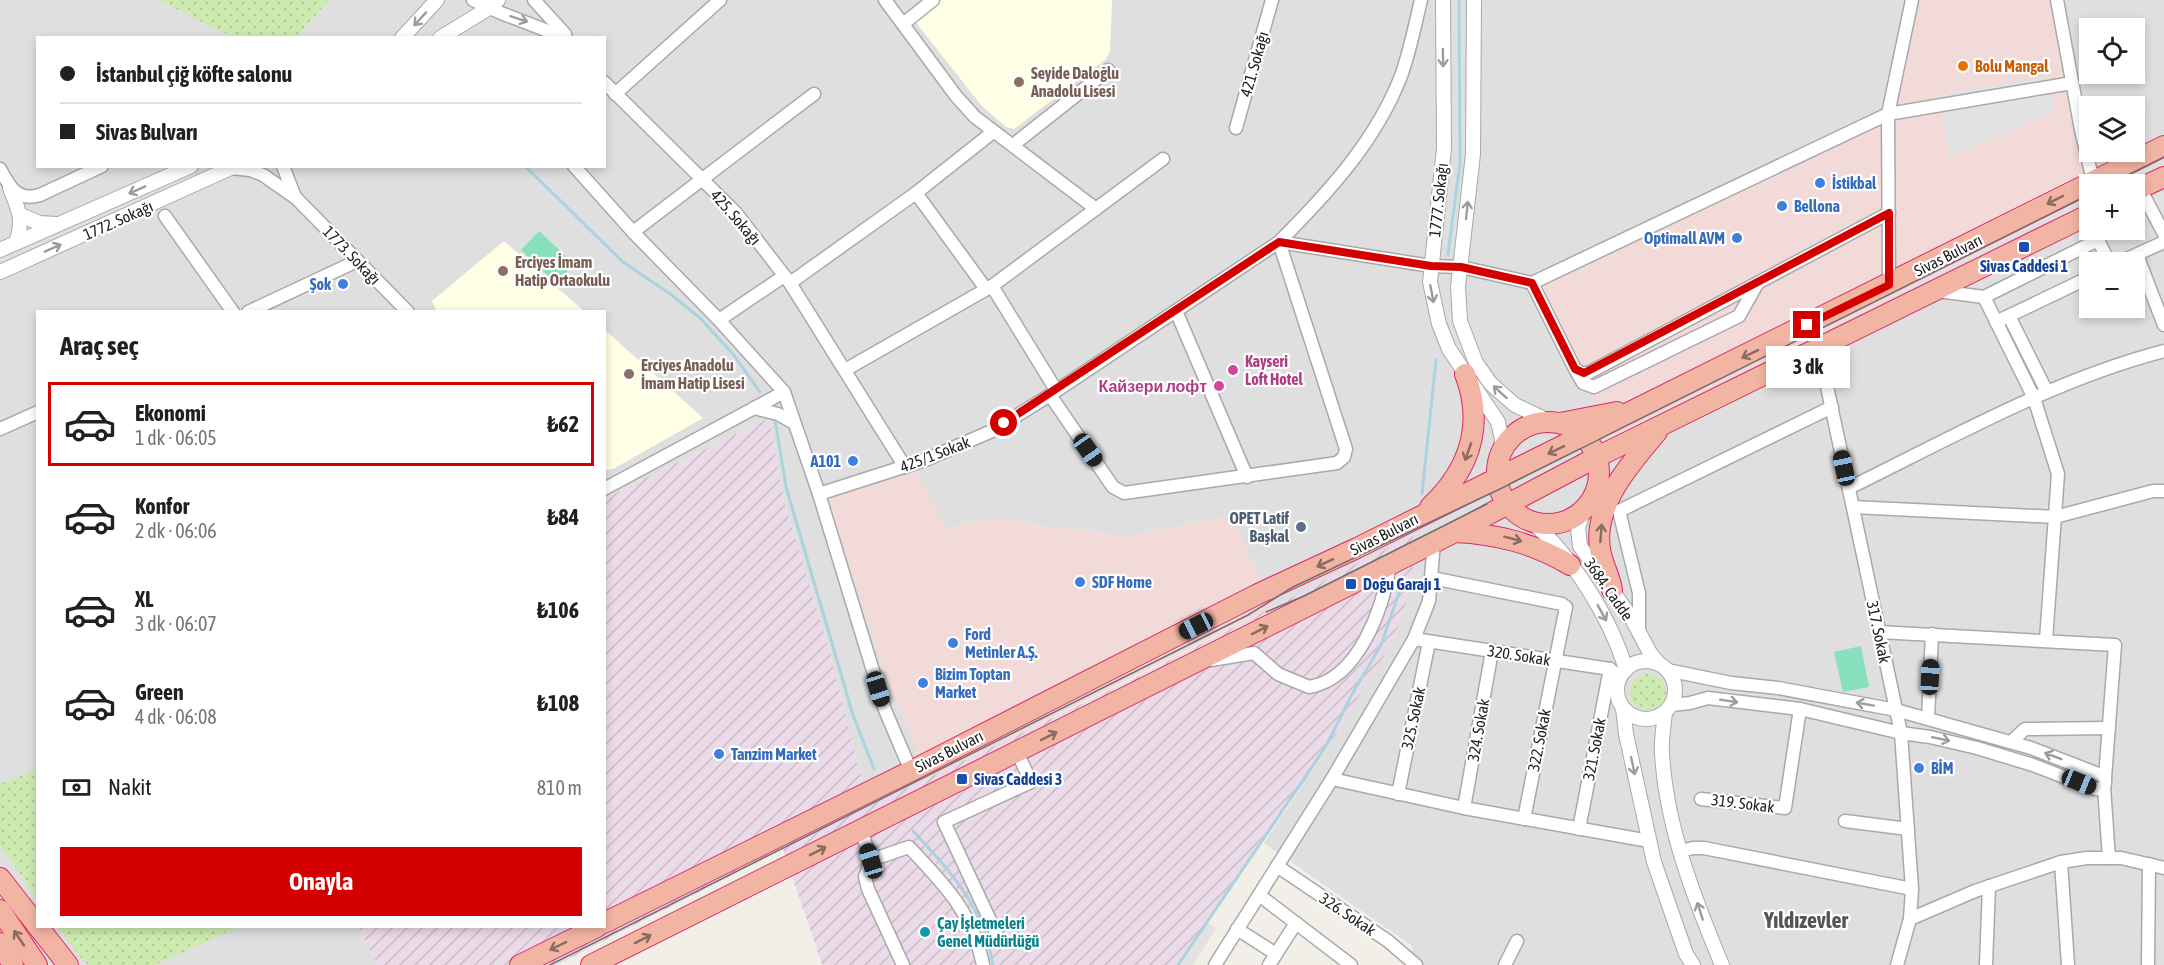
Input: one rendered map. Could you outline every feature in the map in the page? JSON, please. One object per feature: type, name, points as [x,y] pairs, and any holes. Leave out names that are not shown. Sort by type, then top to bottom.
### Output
[{"type":"highway","name":"Sivas Bulvarı","points":[[2107,174],[2164,146]]},
{"type":"highway","points":[[2145,186],[2164,177]]},
{"type":"highway","name":"Sivas Bulvarı","points":[[606,922],[911,771],[1258,594],[1498,479],[2079,188]]},
{"type":"highway","name":"Sivas Bulvarı","points":[[591,965],[1455,532],[1597,457],[1937,291],[2079,229]]},
{"type":"highway","points":[[1424,514],[1453,481],[1470,446],[1474,426],[1473,406],[1465,374]]},
{"type":"highway","points":[[1555,422],[1568,426],[1584,436],[1597,457],[1598,483],[1592,500],[1572,518],[1555,523],[1538,522],[1529,520],[1508,504],[1498,479],[1497,470],[1501,453],[1517,432],[1533,424],[1643,407]]},
{"type":"highway","points":[[1611,590],[1610,578],[1600,545],[1601,525],[1606,506],[1623,472],[1663,425]]},
{"type":"highway","points":[[1455,532],[1482,533],[1511,538],[1540,548],[1570,564]]},
{"type":"highway","points":[[0,878],[8,905],[37,965]]},
{"type":"highway","points":[[8,905],[68,965]]},
{"type":"highway","points":[[520,965],[595,928]]},
{"type":"highway","points":[[0,943],[13,965]]},
{"type":"street","points":[[404,36],[437,0]]},
{"type":"street","points":[[472,0],[494,4],[563,36]]},
{"type":"street","points":[[534,0],[565,36]]},
{"type":"street","points":[[615,94],[719,0]]},
{"type":"street","points":[[885,0],[956,96],[975,117],[1096,209]]},
{"type":"street","points":[[903,24],[933,0]]},
{"type":"street","name":"421. Sokağı","points":[[1236,128],[1272,0]]},
{"type":"street","name":"425/1 Sokak","points":[[819,494],[905,467],[983,435],[1053,393],[1279,242],[1342,175],[1389,103],[1405,66],[1421,0]]},
{"type":"street","name":"1777. Sokağı","points":[[1443,0],[1444,148],[1430,282],[1439,324],[1449,349],[1498,422],[1502,440],[1501,453]]},
{"type":"street","name":"1777. Sokağı","points":[[1474,0],[1473,154],[1458,310],[1462,329],[1476,363],[1487,379],[1505,397],[1527,411],[1555,422]]},
{"type":"street","points":[[1889,285],[1888,114],[1912,0]]},
{"type":"street","points":[[2057,0],[2092,174]]},
{"type":"street","points":[[443,36],[494,4]]},
{"type":"street","points":[[1013,145],[1108,70]]},
{"type":"street","points":[[916,193],[989,288],[1113,487],[1119,492],[1128,493],[1337,463],[1344,457],[1346,449],[1279,242],[1431,266],[1461,267],[1532,283],[1888,114],[2072,83]]},
{"type":"street","name":"425. Sokağı","points":[[606,84],[736,213],[787,279],[905,467]]},
{"type":"street","points":[[633,232],[814,94]]},
{"type":"street","points":[[719,321],[787,279],[916,193],[993,132]]},
{"type":"street","points":[[845,370],[989,288],[1163,159]]},
{"type":"street","points":[[10,188],[23,197],[34,197],[98,168]]},
{"type":"street","name":"1772. Sokağı","points":[[0,250],[186,168]]},
{"type":"street","name":"1772. Sokağı","points":[[0,272],[231,168]]},
{"type":"street","name":"1773. Sokağı","points":[[238,168],[263,175],[296,198],[406,310]]},
{"type":"street","name":"1773. Sokağı","points":[[284,168],[296,198]]},
{"type":"street","points":[[576,168],[784,392],[819,494],[885,710],[911,771]]},
{"type":"street","points":[[0,169],[21,214],[20,229],[15,243]]},
{"type":"street","points":[[2145,197],[2159,211],[2164,234]]},
{"type":"street","points":[[1575,369],[1581,373],[1588,373],[1889,213]]},
{"type":"street","points":[[21,214],[39,223],[59,224]]},
{"type":"street","points":[[165,216],[233,310]]},
{"type":"street","points":[[1937,291],[1984,297],[2079,232]]},
{"type":"street","points":[[2143,252],[2164,242]]},
{"type":"street","points":[[252,310],[357,261]]},
{"type":"street","points":[[2145,276],[2164,325]]},
{"type":"street","points":[[1996,322],[2079,282]]},
{"type":"street","points":[[1532,283],[1583,383],[1594,387],[1738,316],[1758,283]]},
{"type":"street","points":[[1984,297],[2034,398],[2058,474],[2046,640]]},
{"type":"street","points":[[1176,311],[1247,477]]},
{"type":"street","points":[[2009,316],[2047,392]]},
{"type":"street","name":"317. Sokak","points":[[1819,349],[1901,733],[1912,889],[1910,919],[1897,965]]},
{"type":"street","points":[[1848,488],[2047,392],[2123,363],[2164,351]]},
{"type":"street","points":[[606,488],[784,392]]},
{"type":"street","points":[[1639,634],[1640,593],[1619,511],[1832,407]]},
{"type":"street","points":[[754,408],[778,414],[794,423]]},
{"type":"street","points":[[0,429],[36,413]]},
{"type":"street","points":[[1852,507],[2055,517],[2152,491],[2164,491]]},
{"type":"street","name":"3684. Cadde","points":[[1584,509],[1578,528],[1580,546],[1663,667]]},
{"type":"street","name":"3684. Cadde","points":[[1529,520],[1553,542],[1570,564],[1606,621],[1621,652],[1619,672]]},
{"type":"street","points":[[1215,965],[1332,779],[1414,639],[1426,612],[1432,578],[1434,542]]},
{"type":"street","points":[[1193,663],[1254,653],[1278,674],[1309,687],[1323,684],[1340,672],[1367,636],[1384,595],[1390,564]]},
{"type":"street","name":"322. Sokak","points":[[1432,578],[1564,605],[1567,609],[1524,819]]},
{"type":"street","points":[[1879,632],[2115,645],[2104,783],[2109,858]]},
{"type":"street","points":[[1928,719],[1932,634]]},
{"type":"street","name":"320. Sokak","points":[[1414,639],[1619,672]]},
{"type":"street","name":"325. Sokak","points":[[1398,794],[1429,642]]},
{"type":"street","name":"324. Sokak","points":[[1464,808],[1492,651]]},
{"type":"street","points":[[1649,661],[1663,667],[1731,683],[1778,688],[1896,710],[2011,742],[2101,775],[2104,783],[2095,789],[2032,765],[1977,748],[1800,709],[1708,698],[1668,708],[1648,719],[1630,714],[1618,700],[1619,672],[1639,662],[1649,661]]},
{"type":"street","points":[[1663,667],[1675,686],[1675,696],[1668,708],[1662,751],[1666,792],[1702,919],[1722,965]]},
{"type":"street","name":"321. Sokak","points":[[1579,829],[1619,672]]},
{"type":"street","points":[[1623,708],[1626,734],[1649,841],[1686,954],[1693,965]]},
{"type":"street","name":"319. Sokak","points":[[1701,798],[1785,808],[1800,709]]},
{"type":"street","points":[[2011,742],[2025,729],[2109,728]]},
{"type":"street","points":[[996,933],[944,822],[1031,782],[1017,752]]},
{"type":"street","points":[[1332,779],[1464,808],[1649,841]]},
{"type":"street","points":[[1845,821],[1908,829]]},
{"type":"street","points":[[861,830],[871,861],[865,877],[868,889],[903,965]]},
{"type":"street","points":[[871,861],[909,847],[950,889],[959,903],[973,931],[983,965]]},
{"type":"street","points":[[1681,851],[1704,848],[1912,889]]},
{"type":"street","points":[[1910,919],[1989,886],[2061,862],[2087,858],[2109,858],[2138,861],[2164,868]]},
{"type":"street","points":[[2061,862],[2068,965]]},
{"type":"street","points":[[2148,965],[2149,864]]},
{"type":"street","name":"326. Sokak","points":[[1277,866],[1388,941],[1416,965]]},
{"type":"street","points":[[1986,965],[1989,886]]},
{"type":"street","points":[[1259,895],[1351,965]]},
{"type":"street","points":[[1269,965],[1296,923]]},
{"type":"street","points":[[1238,929],[1276,954]]},
{"type":"street","points":[[1505,965],[1517,940]]},
{"type":"shaded area","points":[[0,0],[1912,0],[1885,114],[1610,439],[2079,203],[2079,240],[2145,240],[2145,174],[2085,174],[2083,162],[2145,162],[2145,96],[2079,96],[2079,136],[2057,0],[2164,0],[2164,965],[1412,965],[1412,946],[1264,843],[1327,749],[1396,634],[1411,583],[1413,536],[1273,607],[1231,515],[1127,536],[1025,522],[980,519],[946,529],[883,670],[930,778],[868,808],[829,649],[784,502],[769,418],[606,498],[606,310],[36,310],[36,928],[358,928],[377,965],[2,965],[0,962]]},
{"type":"shaded area","name":"Seyide Daloğlu Anadolu Lisesi","points":[[939,0],[1112,0],[1110,51],[1106,59],[1014,129],[1006,127],[981,105],[914,20]]},
{"type":"shaded area","points":[[1912,0],[2057,0],[2079,136],[2079,162],[2083,162],[2085,174],[2079,174],[2079,203],[1610,439],[1540,279],[1885,114]]},
{"type":"shaded area","points":[[2050,75],[2053,111],[1949,158],[1942,94]]},
{"type":"shaded area","points":[[2164,192],[2164,236],[2145,204],[2145,202]]},
{"type":"shaded area","points":[[2090,240],[2097,252],[2079,252],[2079,290],[2005,326],[1986,293]]},
{"type":"shaded area","name":"Erciyes İmam Hatip Ortaokulu","points":[[504,241],[583,310],[436,310],[432,301]]},
{"type":"shaded area","name":"Erciyes Anadolu İmam Hatip Lisesi","points":[[606,331],[703,418],[613,469],[606,470]]},
{"type":"shaded area","points":[[769,418],[784,502],[829,649],[868,807],[1131,680],[1413,535],[1413,567],[1407,599],[1396,634],[1387,651],[1327,749],[1178,965],[822,965],[783,849],[557,965],[377,965],[358,928],[606,928],[606,498]]},
{"type":"shaded area","points":[[917,472],[946,529],[980,519],[1003,518],[1036,525],[1127,536],[1231,515],[1273,607],[930,778],[883,670],[828,497]]},
{"type":"shaded area","points":[[1206,922],[1216,928],[1193,965],[1178,965]]},
{"type":"green space","points":[[159,0],[329,0],[297,36],[235,36],[219,31]]},
{"type":"green space","points":[[539,231],[574,264],[556,283],[521,250]]},
{"type":"green space","points":[[1861,646],[1869,687],[1843,692],[1834,652]]},
{"type":"green space","points":[[1648,674],[1660,680],[1666,692],[1660,704],[1648,710],[1636,704],[1630,692],[1636,680]]},
{"type":"green space","points":[[36,769],[36,897],[0,845],[0,784]]},
{"type":"green space","points":[[59,928],[237,928],[155,965],[88,965]]},
{"type":"waterway","points":[[1448,254],[1460,163],[1459,0]]},
{"type":"waterway","points":[[527,168],[623,262],[673,296],[701,319],[733,354],[760,392]]},
{"type":"waterway","points":[[1422,494],[1436,360]]},
{"type":"waterway","points":[[775,420],[786,487],[853,715],[874,769]]},
{"type":"waterway","points":[[1178,965],[1326,746],[1351,696],[1381,645],[1404,578]]},
{"type":"waterway","points":[[913,831],[953,876],[974,908],[982,925],[993,965]]},
{"type":"tram line","points":[[2130,174],[2164,157]]},
{"type":"tram line","points":[[550,965],[1248,615],[1293,587],[1500,489],[2079,200]]},
{"type":"tram line","points":[[1266,612],[1304,596],[1487,504]]},
{"type":"place","name":"Bolu Mangal","points":[[1963,66]]},
{"type":"place","name":"Seyide Daloğlu Anadolu Lisesi","points":[[1019,82]]},
{"type":"place","name":"İstikbal","points":[[1820,183]]},
{"type":"place","name":"Bellona","points":[[1782,206]]},
{"type":"place","name":"Optimall AVM","points":[[1737,238]]},
{"type":"place","name":"Sivas Caddesi 1","points":[[2024,247]]},
{"type":"place","name":"Erciyes İmam Hatip Ortaokulu","points":[[503,271]]},
{"type":"place","name":"Şok","points":[[343,284]]},
{"type":"place","name":"Kayseri Loft Hotel","points":[[1233,370]]},
{"type":"place","name":"Erciyes Anadolu İmam Hatip Lisesi","points":[[629,374]]},
{"type":"place","name":"Кайзери лофт","points":[[1219,386]]},
{"type":"place","name":"A101","points":[[853,461]]},
{"type":"place","name":"OPET Latif Başkal","points":[[1301,527]]},
{"type":"place","name":"SDF Home","points":[[1080,582]]},
{"type":"place","name":"Doğu Garajı 1","points":[[1351,584]]},
{"type":"place","name":"Ford Metinler A.Ş.","points":[[953,643]]},
{"type":"place","name":"Bizim Toptan Market","points":[[923,683]]},
{"type":"place","name":"Tanzim Market","points":[[719,754]]},
{"type":"place","name":"BİM","points":[[1919,768]]},
{"type":"place","name":"Sivas Caddesi 3","points":[[962,779]]},
{"type":"place","name":"Çay İşletmeleri Genel Müdürlüğü","points":[[925,932]]},
{"type":"district","name":"Yıldızevler","points":[[1806,920]]},
{"type":"route","points":[[1004,423],[1136,339],[1279,242],[1431,266],[1461,267],[1532,283],[1575,369],[1581,373],[1588,373],[1889,213],[1889,285],[1807,325]]}]
